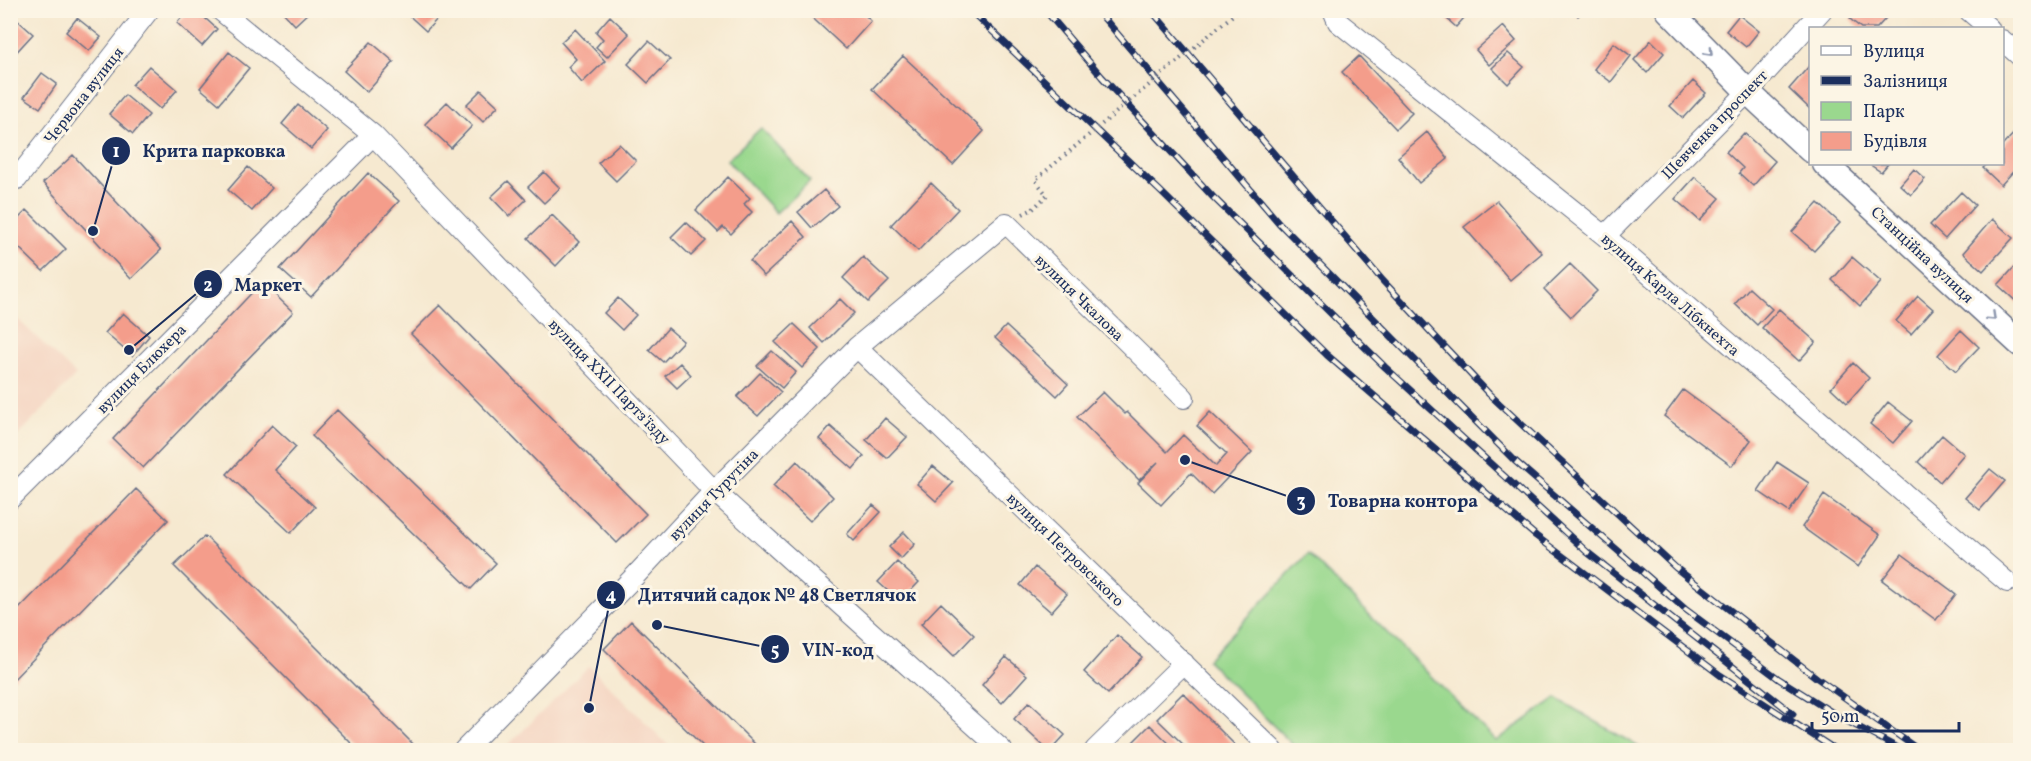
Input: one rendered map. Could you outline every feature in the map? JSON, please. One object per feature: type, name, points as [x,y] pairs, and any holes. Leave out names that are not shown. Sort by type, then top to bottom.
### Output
[{"type":"street","name":"Червона вулиця","points":[[14,176],[149,10]]},
{"type":"street","name":"вулиця XXII Партз'їзду","points":[[220,10],[373,135],[714,491],[1002,750]]},
{"type":"street","name":"вулиця Карла Лібкнехта","points":[[1333,10],[1338,21],[1605,236],[2007,582]]},
{"type":"street","points":[[1668,10],[1748,92],[1809,149]]},
{"type":"street","name":"Шевченка проспект","points":[[1605,236],[1748,92],[1822,10]]},
{"type":"street","points":[[1968,10],[1988,27]]},
{"type":"street","points":[[2004,42],[2020,56]]},
{"type":"street","name":"вулиця Блюхера","points":[[10,499],[373,135]]},
{"type":"street","name":"Станційна вулиця","points":[[1826,165],[2020,344]]},
{"type":"street","name":"вулиця Чкалова","points":[[974,249],[1006,223],[1184,398]]},
{"type":"street","name":"вулиця Турутіна","points":[[464,750],[635,576],[714,491],[858,347],[974,249]]},
{"type":"street","name":"вулиця Петровського","points":[[858,347],[1274,750]]},
{"type":"street","points":[[1095,750],[1184,663]]},
{"type":"path","points":[[1033,208],[1047,195],[1035,180],[1239,10]]},
{"type":"shaded area","points":[[10,312],[76,375],[11,443],[10,443]]},
{"type":"shaded area","points":[[589,666],[673,750],[503,750]]},
{"type":"green space","points":[[761,128],[810,181],[776,213],[727,160]]},
{"type":"green space","points":[[1308,554],[1496,741],[1556,698],[1644,750],[1298,750],[1207,660]]},
{"type":"building","points":[[188,10],[196,10],[217,29],[202,46],[177,23]]},
{"type":"building","points":[[281,10],[311,10],[295,25]]},
{"type":"building","points":[[403,10],[434,10],[440,16],[426,31]]},
{"type":"building","points":[[804,10],[860,10],[871,21],[846,49]]},
{"type":"building","points":[[1437,10],[1471,10],[1456,27]]},
{"type":"building","points":[[1573,10],[1585,10],[1578,16]]},
{"type":"building","points":[[1858,10],[1893,10],[1878,27],[1860,27],[1850,19]]},
{"type":"building","points":[[1739,15],[1759,31],[1746,47],[1726,31]]},
{"type":"building","points":[[610,16],[629,34],[607,57],[596,47],[603,39],[596,32]]},
{"type":"building","points":[[14,17],[33,34],[10,59],[10,22]]},
{"type":"building","points":[[77,18],[101,37],[89,51],[66,32]]},
{"type":"building","points":[[1503,26],[1516,41],[1489,65],[1476,50]]},
{"type":"building","points":[[575,29],[605,61],[582,83],[568,67],[576,59],[561,42]]},
{"type":"building","points":[[1651,40],[1664,53],[1647,73],[1634,60]]},
{"type":"building","points":[[649,41],[670,60],[648,83],[628,64]]},
{"type":"building","points":[[371,42],[394,62],[367,92],[344,71]]},
{"type":"building","points":[[1614,43],[1631,56],[1611,82],[1594,69]]},
{"type":"building","points":[[229,52],[249,68],[219,104],[200,88]]},
{"type":"building","points":[[1508,53],[1524,67],[1508,84],[1492,68]]},
{"type":"building","points":[[903,56],[984,131],[953,165],[872,89]]},
{"type":"building","points":[[1359,56],[1412,113],[1396,129],[1342,72]]},
{"type":"building","points":[[149,66],[177,90],[160,109],[132,85]]},
{"type":"building","points":[[1809,66],[1809,108],[1789,89]]},
{"type":"building","points":[[42,73],[57,84],[40,108],[24,97]]},
{"type":"building","points":[[1693,81],[1706,93],[1683,118],[1670,106]]},
{"type":"building","points":[[481,90],[498,106],[483,122],[466,105]]},
{"type":"building","points":[[125,95],[149,115],[133,134],[109,114]]},
{"type":"building","points":[[447,102],[472,126],[451,148],[425,124]]},
{"type":"building","points":[[298,105],[327,130],[311,149],[282,124]]},
{"type":"building","points":[[2020,127],[2020,164],[2001,185],[1983,168],[1986,165],[2004,165],[2004,144]]},
{"type":"building","points":[[1427,132],[1448,159],[1419,183],[1398,157]]},
{"type":"building","points":[[1744,133],[1775,161],[1753,186],[1739,173],[1743,168],[1726,152]]},
{"type":"building","points":[[619,144],[636,161],[616,181],[598,163]]},
{"type":"building","points":[[73,155],[161,250],[131,279],[43,183]]},
{"type":"building","points":[[1870,165],[1887,165],[1881,172]]},
{"type":"building","points":[[248,167],[272,188],[252,211],[228,190]]},
{"type":"building","points":[[1914,169],[1925,179],[1911,195],[1900,185]]},
{"type":"building","points":[[544,172],[560,188],[544,203],[528,187]]},
{"type":"building","points":[[368,173],[399,201],[311,297],[280,269]]},
{"type":"building","points":[[728,177],[750,198],[744,204],[752,212],[731,234],[723,227],[718,232],[696,210]]},
{"type":"building","points":[[1695,177],[1720,198],[1700,221],[1675,199]]},
{"type":"building","points":[[508,181],[526,200],[509,216],[491,197]]},
{"type":"building","points":[[931,183],[958,209],[918,251],[891,225]]},
{"type":"building","points":[[824,190],[838,206],[812,228],[798,212]]},
{"type":"building","points":[[1961,192],[1975,205],[1945,239],[1930,225]]},
{"type":"building","points":[[1497,201],[1542,253],[1510,280],[1464,227]]},
{"type":"building","points":[[1818,203],[1840,223],[1814,251],[1792,232]]},
{"type":"building","points":[[27,210],[66,249],[43,271],[10,239],[10,227]]},
{"type":"building","points":[[552,215],[579,242],[556,266],[528,238]]},
{"type":"building","points":[[1992,219],[2013,238],[1983,271],[1963,253]]},
{"type":"building","points":[[792,221],[806,237],[764,276],[750,261]]},
{"type":"building","points":[[686,222],[706,241],[691,256],[671,237]]},
{"type":"building","points":[[863,257],[889,281],[868,302],[843,278]]},
{"type":"building","points":[[1852,257],[1881,282],[1860,306],[1832,280]]},
{"type":"building","points":[[2020,261],[2020,305],[1998,285]]},
{"type":"building","points":[[1570,264],[1597,291],[1571,317],[1544,289]]},
{"type":"building","points":[[262,282],[293,312],[143,468],[113,439]]},
{"type":"building","points":[[1749,288],[1772,309],[1757,325],[1735,304]]},
{"type":"building","points":[[1918,296],[1933,309],[1911,334],[1896,321]]},
{"type":"building","points":[[618,298],[636,315],[622,330],[604,313]]},
{"type":"building","points":[[840,299],[854,313],[824,343],[810,328]]},
{"type":"building","points":[[440,305],[646,514],[617,543],[411,334]]},
{"type":"building","points":[[1779,309],[1816,342],[1799,361],[1762,328]]},
{"type":"building","points":[[123,313],[149,336],[132,356],[105,333]]},
{"type":"building","points":[[794,324],[820,349],[802,368],[775,342]]},
{"type":"building","points":[[1006,326],[1068,384],[1057,396],[995,338]]},
{"type":"building","points":[[668,328],[683,341],[663,362],[649,350]]},
{"type":"building","points":[[1961,330],[1979,347],[1956,371],[1938,355]]},
{"type":"building","points":[[772,351],[796,372],[782,388],[757,366]]},
{"type":"building","points":[[680,363],[691,375],[677,388],[665,376]]},
{"type":"building","points":[[1853,363],[1869,378],[1847,403],[1831,388]]},
{"type":"building","points":[[760,373],[781,392],[758,416],[737,397]]},
{"type":"building","points":[[1683,390],[1751,440],[1732,466],[1664,416]]},
{"type":"building","points":[[1103,392],[1125,414],[1127,412],[1167,452],[1183,435],[1216,466],[1227,454],[1197,426],[1210,412],[1252,452],[1212,494],[1191,473],[1161,505],[1138,483],[1158,462],[1139,480],[1077,417]]},
{"type":"building","points":[[1888,402],[1912,421],[1893,443],[1870,424]]},
{"type":"building","points":[[337,410],[496,563],[471,589],[312,436]]},
{"type":"building","points":[[885,418],[907,437],[887,458],[866,440]]},
{"type":"building","points":[[272,425],[296,447],[275,470],[315,507],[291,533],[227,474]]},
{"type":"building","points":[[830,426],[864,456],[853,469],[819,439]]},
{"type":"building","points":[[1942,435],[1964,454],[1940,482],[1918,462]]},
{"type":"building","points":[[797,461],[833,497],[810,521],[773,486]]},
{"type":"building","points":[[1777,462],[1809,483],[1789,512],[1758,491]]},
{"type":"building","points":[[933,466],[953,483],[936,501],[917,484]]},
{"type":"building","points":[[1990,469],[2005,481],[1980,510],[1965,498]]},
{"type":"building","points":[[136,489],[168,520],[10,683],[10,618]]},
{"type":"building","points":[[1824,495],[1880,535],[1858,567],[1802,527]]},
{"type":"building","points":[[873,505],[881,512],[854,541],[847,534]]},
{"type":"building","points":[[904,532],[915,544],[901,559],[889,547]]},
{"type":"building","points":[[205,536],[413,744],[406,750],[358,750],[174,566]]},
{"type":"building","points":[[1902,554],[1956,594],[1936,620],[1882,580]]},
{"type":"building","points":[[897,562],[919,582],[900,602],[878,582]]},
{"type":"building","points":[[1035,567],[1067,594],[1051,612],[1020,585]]},
{"type":"building","points":[[941,603],[974,635],[954,656],[921,624]]},
{"type":"building","points":[[631,621],[761,750],[707,750],[604,649]]},
{"type":"building","points":[[1117,635],[1142,657],[1108,694],[1084,672]]},
{"type":"building","points":[[1006,657],[1027,675],[1002,703],[982,685]]},
{"type":"building","points":[[1183,693],[1240,750],[1189,750],[1157,719]]},
{"type":"building","points":[[1029,702],[1065,735],[1051,750],[1048,750],[1014,719]]},
{"type":"building","points":[[1150,725],[1176,750],[1125,750]]},
{"type":"railway","points":[[970,10],[1160,191],[1327,355],[1536,536],[1720,675],[1836,750]]},
{"type":"railway","points":[[1045,10],[1102,77],[1213,197],[1385,367],[1587,552],[1793,714]]},
{"type":"railway","points":[[1097,10],[1279,223],[1515,461],[1685,609],[1779,679],[1841,718],[1902,750]]},
{"type":"railway","points":[[1151,10],[1383,281],[1489,394],[1676,568],[1817,678],[1919,750]]},
{"type":"place","name":"Крита парковка","points":[[93,231]]},
{"type":"place","name":"Маркет","points":[[129,350]]},
{"type":"place","name":"Товарна контора","points":[[1185,460]]},
{"type":"place","name":"VIN-код","points":[[657,625]]},
{"type":"place","name":"Дитячий садок № 48 Светлячок","points":[[589,708]]}]
